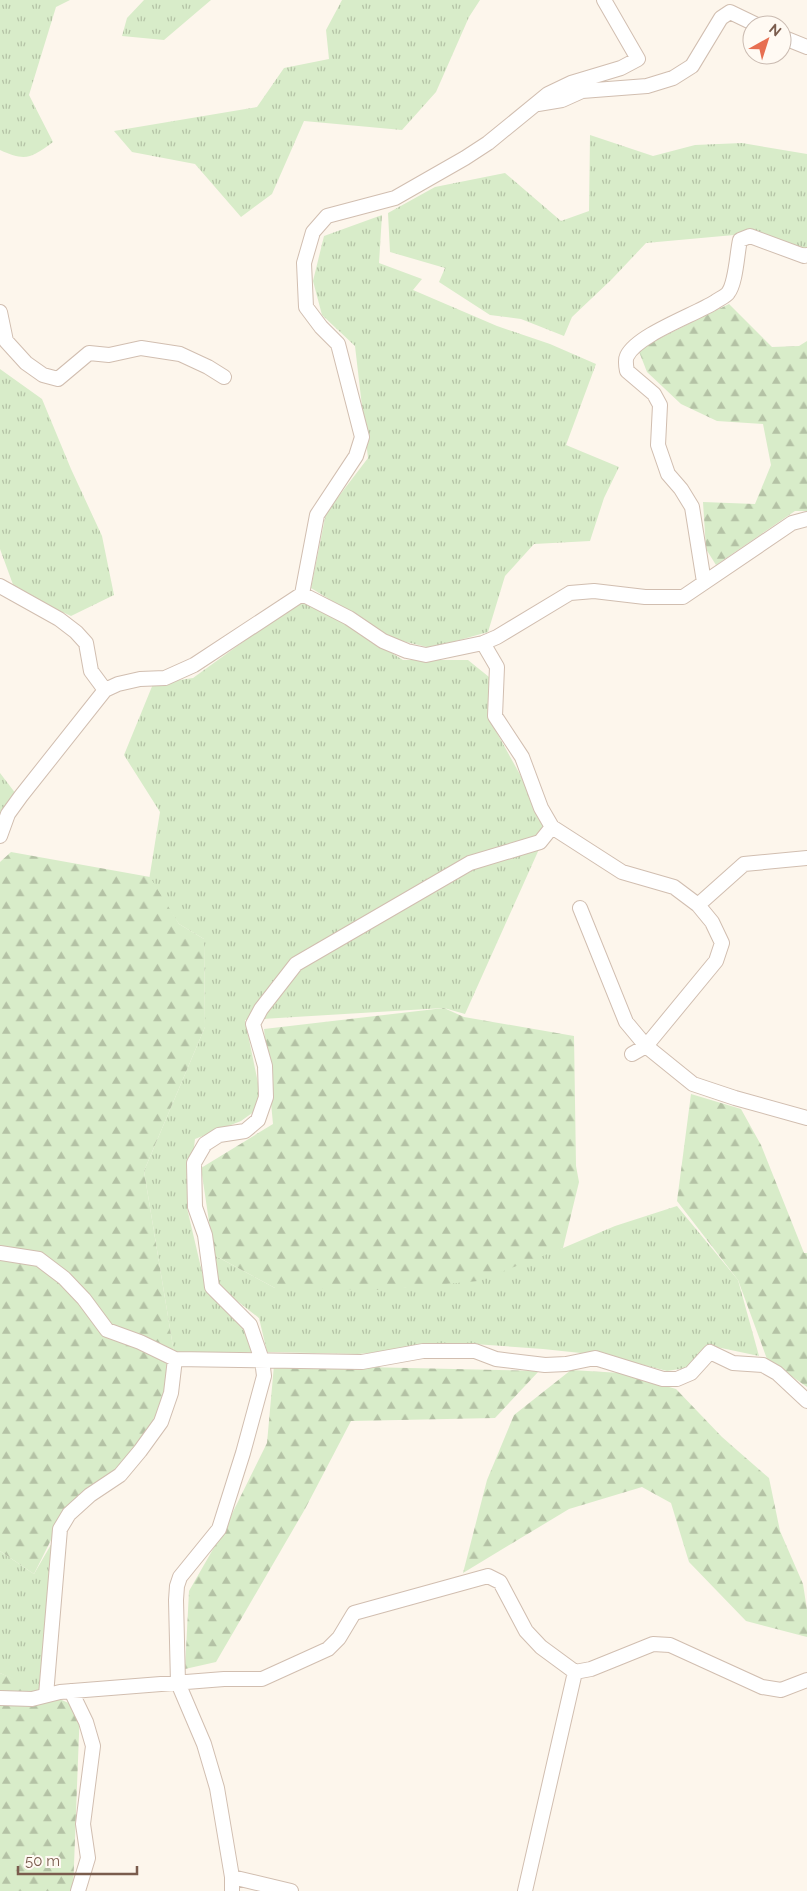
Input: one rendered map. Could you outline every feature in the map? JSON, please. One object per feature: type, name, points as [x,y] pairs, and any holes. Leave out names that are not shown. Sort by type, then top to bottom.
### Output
[{"type":"street","points":[[0,836],[8,814],[105,690],[118,684],[140,679],[165,678],[194,665],[302,594],[317,515],[356,456],[362,437],[338,344],[321,327],[306,307],[304,264],[313,232],[327,216],[394,198],[465,158],[488,144],[548,94],[571,83],[621,68],[638,59],[604,0]]},
{"type":"street","points":[[535,104],[562,100],[582,91],[648,86],[673,78],[692,66],[721,18],[730,12],[742,18]]},
{"type":"street","points":[[792,41],[807,47]]},
{"type":"street","points":[[704,582],[692,507],[681,489],[668,474],[658,446],[660,405],[654,394],[627,371],[626,358],[633,348],[646,339],[684,317],[706,308],[728,293],[733,282],[740,240],[750,236],[804,256],[807,255]]},
{"type":"street","points":[[0,312],[6,341],[26,363],[43,376],[58,379],[89,353],[109,355],[140,348],[180,354],[224,377]]},
{"type":"street","points":[[302,594],[349,618],[383,641],[426,655],[483,643],[497,637],[570,593],[594,591],[645,597],[683,597],[792,523],[807,519]]},
{"type":"street","points":[[0,586],[59,619],[76,632],[86,643],[91,671],[105,690]]},
{"type":"street","points":[[483,643],[497,667],[494,716],[522,757],[541,808],[552,827],[622,872],[674,887],[698,906],[712,922],[722,942],[716,961],[646,1046],[632,1054]]},
{"type":"street","points":[[291,1891],[232,1884],[217,1788],[204,1744],[178,1683],[177,1586],[180,1576],[219,1529],[243,1453],[264,1376],[262,1360],[250,1324],[212,1287],[205,1235],[195,1208],[194,1163],[205,1144],[219,1135],[245,1131],[258,1120],[266,1097],[265,1066],[253,1024],[261,1009],[296,964],[470,863],[540,842],[552,827]]},
{"type":"street","points":[[698,906],[744,864],[807,858]]},
{"type":"street","points":[[580,908],[626,1022],[646,1046],[693,1084],[807,1118]]},
{"type":"street","points":[[0,1253],[39,1260],[71,1285],[107,1330],[140,1342],[175,1360],[362,1362],[423,1351],[475,1351],[496,1359],[545,1364],[566,1364],[595,1358],[663,1379],[677,1379],[691,1373],[710,1352],[733,1363],[763,1365],[777,1373],[807,1401]]},
{"type":"street","points":[[46,1695],[60,1529],[69,1514],[90,1495],[120,1475],[161,1422],[171,1393],[175,1360]]},
{"type":"street","points":[[0,1698],[32,1699],[71,1691],[224,1679],[262,1679],[328,1649],[339,1638],[354,1613],[488,1576],[500,1582],[526,1632],[542,1647],[575,1672],[591,1669],[653,1644],[670,1645],[762,1687],[781,1690],[807,1680]]},
{"type":"street","points":[[525,1891],[575,1672]]},
{"type":"street","points":[[71,1691],[86,1722],[93,1746],[83,1824],[88,1858],[78,1891]]},
{"type":"green space","points":[[0,0],[70,0],[56,7],[29,95],[53,142],[33,155],[22,157],[0,150]]},
{"type":"green space","points":[[144,0],[211,0],[164,40],[122,36],[127,18]]},
{"type":"green space","points":[[342,0],[480,0],[469,17],[436,92],[402,130],[304,121],[272,194],[241,217],[195,164],[132,152],[114,131],[257,107],[284,68],[329,59],[326,30]]},
{"type":"green space","points":[[590,135],[653,156],[695,145],[742,143],[807,154],[807,248],[801,250],[749,232],[646,243],[572,317],[564,336],[521,319],[490,315],[439,282],[445,268],[390,252],[388,213],[435,187],[505,173],[561,221],[589,211]]},
{"type":"green space","points":[[382,215],[379,263],[422,279],[413,290],[497,326],[550,344],[596,364],[566,445],[619,467],[604,498],[590,541],[534,544],[505,576],[488,632],[431,648],[394,639],[311,588],[326,513],[368,458],[355,346],[322,315],[313,281],[324,236]]},
{"type":"green space","points":[[729,304],[772,347],[799,346],[807,341],[807,511],[795,511],[716,565],[706,549],[703,502],[755,504],[771,465],[763,424],[717,421],[681,404],[647,372],[638,349]]},
{"type":"green space","points":[[0,369],[42,399],[71,469],[102,536],[114,595],[71,616],[15,590],[0,549]]},
{"type":"green space","points":[[304,598],[403,660],[468,660],[489,677],[492,724],[549,827],[465,1014],[444,1008],[245,1020],[258,1083],[259,1108],[241,1121],[195,1139],[187,1208],[206,1289],[247,1327],[252,1352],[175,1359],[144,1171],[205,1027],[204,939],[179,924],[149,880],[160,812],[124,755],[153,684],[193,678]]},
{"type":"green space","points":[[0,773],[16,794],[0,818]]},
{"type":"green space","points":[[11,852],[150,877],[179,924],[204,939],[205,1027],[144,1171],[175,1359],[171,1393],[147,1441],[57,1528],[34,1574],[0,1551],[0,862]]},
{"type":"green space","points":[[444,1008],[464,1017],[574,1036],[576,1166],[579,1182],[563,1248],[478,1281],[382,1290],[275,1288],[214,1255],[201,1168],[273,1124],[264,1029]]},
{"type":"green space","points":[[691,1094],[741,1109],[761,1145],[804,1253],[807,1253],[807,1387],[767,1359],[738,1280],[677,1201]]},
{"type":"green space","points":[[677,1206],[738,1280],[759,1356],[707,1345],[686,1368],[667,1371],[609,1356],[474,1344],[358,1354],[267,1352],[259,1318],[218,1286],[214,1255],[275,1288],[403,1288],[563,1248],[615,1226]]},
{"type":"green space","points":[[274,1365],[539,1371],[495,1418],[351,1421],[305,1509],[216,1662],[185,1669],[189,1591],[224,1530],[267,1443]]},
{"type":"green space","points":[[571,1370],[621,1373],[676,1389],[722,1437],[769,1478],[780,1531],[803,1584],[807,1610],[807,1637],[746,1621],[689,1562],[671,1503],[642,1487],[569,1509],[463,1573],[487,1480],[514,1415]]},
{"type":"green space","points":[[60,1529],[46,1695],[0,1673],[0,1551],[34,1574]]},
{"type":"green space","points":[[0,1673],[80,1708],[73,1891],[0,1891]]}]
